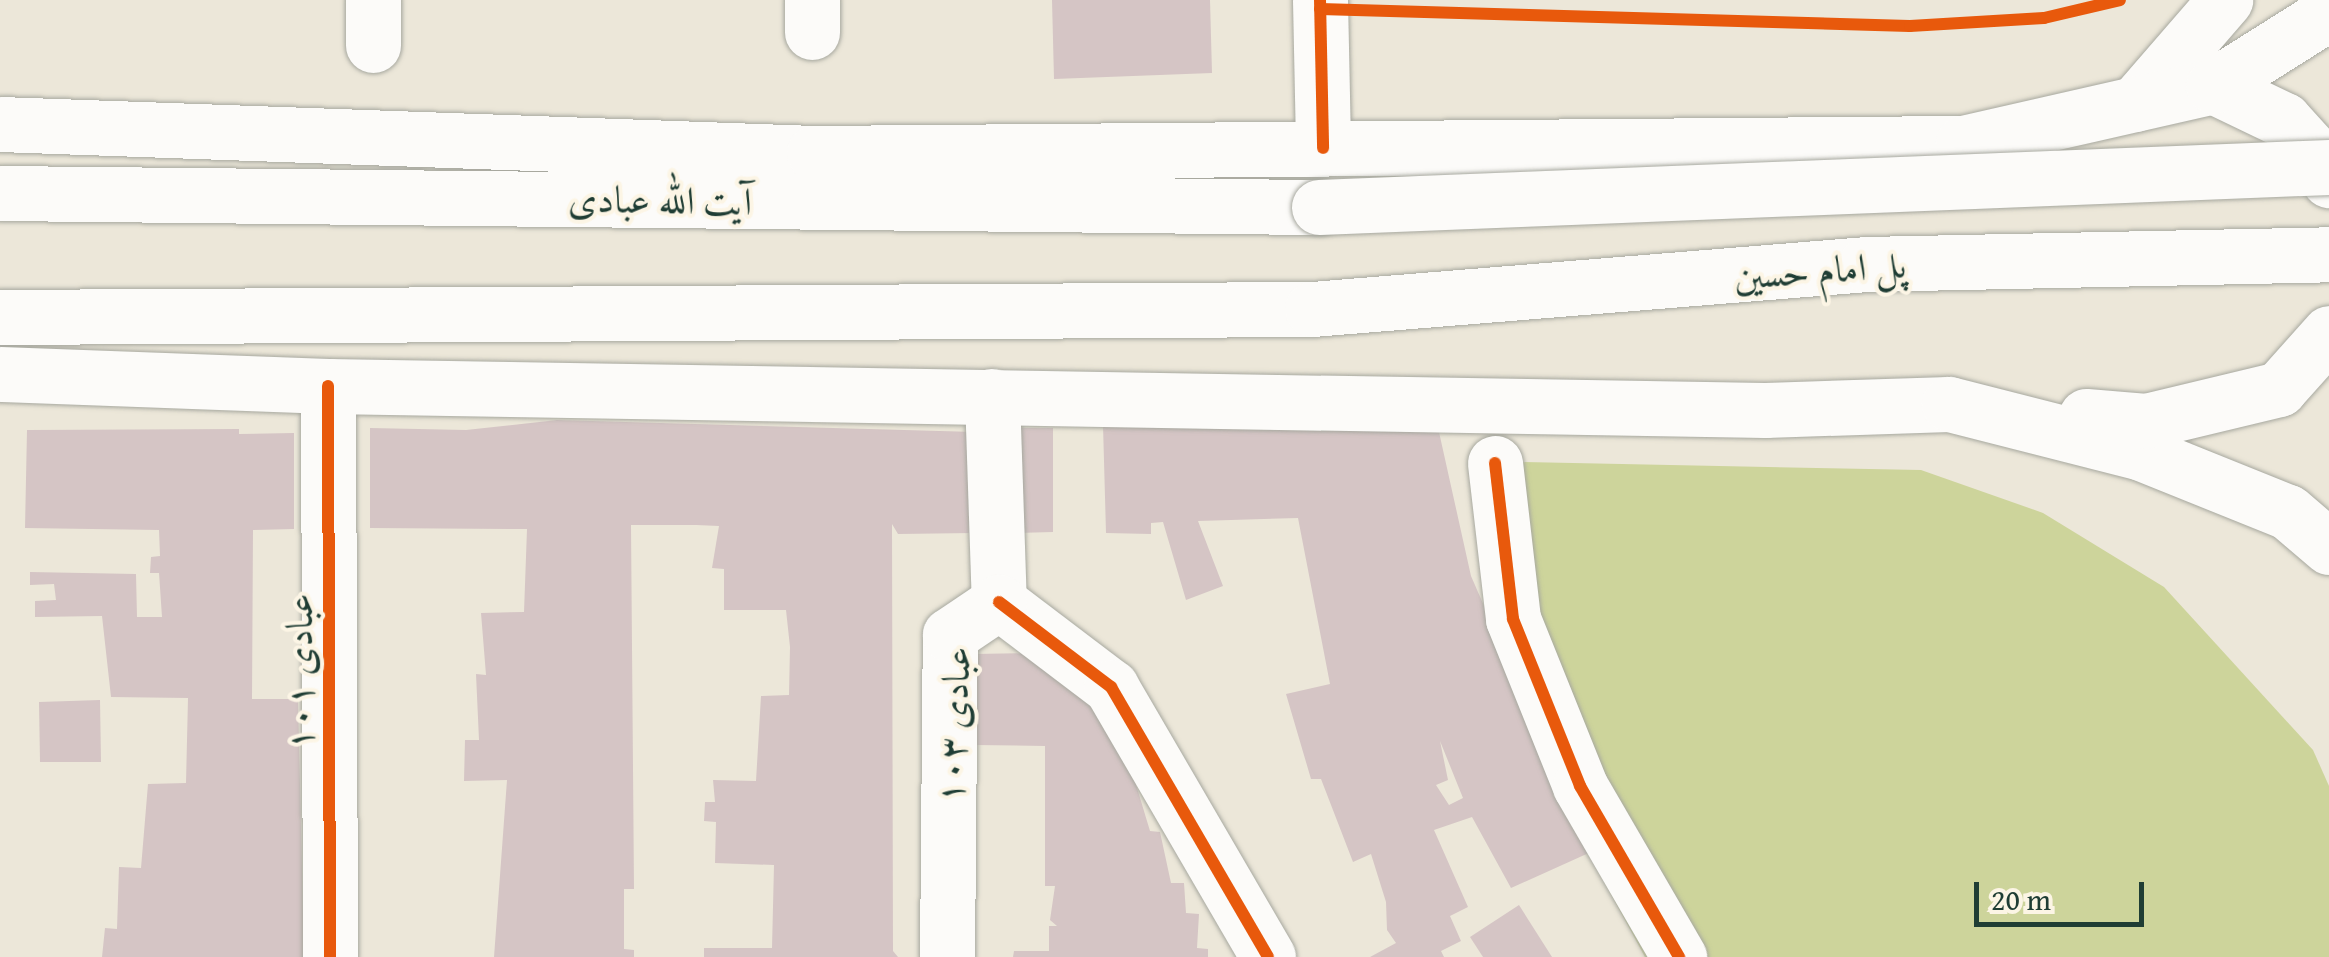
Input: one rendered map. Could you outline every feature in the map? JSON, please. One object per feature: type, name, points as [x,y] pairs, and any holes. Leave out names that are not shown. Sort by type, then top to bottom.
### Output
[{"type":"main road","points":[[1320,0],[1323,148]]},
{"type":"main road","points":[[2135,104],[2225,0]]},
{"type":"main road","points":[[0,124],[814,153],[1963,142],[2213,86],[2329,12]]},
{"type":"main road","points":[[2213,86],[2284,120],[2324,164],[2329,180]]},
{"type":"main road","name":"آیت الله عبادی","points":[[0,192],[1319,207],[2329,167]]},
{"type":"main road","name":"پل امام حسین","points":[[0,317],[1312,309],[1866,264],[2329,254]]},
{"type":"main road","points":[[0,374],[328,386],[1765,410],[1948,404],[2146,421],[2279,389],[2329,332]]},
{"type":"main road","name":"عبادی ۱۰۱","points":[[328,386],[330,957]]},
{"type":"main road","name":"عبادی ۱۰۳","points":[[947,957],[950,635],[999,602],[992,396]]},
{"type":"main road","points":[[1948,404],[2141,452],[2288,512],[2329,547]]},
{"type":"main road","points":[[1495,462],[1513,619],[1580,786],[1678,957]]},
{"type":"main road","points":[[999,602],[1111,687],[1268,957]]},
{"type":"green space","points":[[1468,461],[1921,470],[2043,513],[2164,587],[2313,750],[2329,786],[2329,957],[1645,957],[1558,797],[1488,625]]},
{"type":"building","points":[[1052,0],[1210,0],[1212,73],[1054,79]]},
{"type":"building","points":[[557,420],[975,432],[973,533],[898,534],[892,524],[893,951],[898,957],[704,957],[704,948],[772,948],[774,865],[715,863],[716,822],[704,821],[705,802],[715,802],[713,780],[756,781],[761,696],[789,695],[786,610],[724,610],[724,569],[712,568],[719,526],[631,525],[634,889],[624,889],[624,949],[634,950],[634,957],[494,957],[507,780],[464,781],[465,740],[479,740],[476,674],[486,675],[481,613],[524,612],[527,529],[370,528],[370,428],[466,430]]},
{"type":"building","points":[[1437,423],[1471,576],[1591,852],[1511,888],[1472,817],[1434,830],[1468,907],[1450,916],[1461,941],[1441,951],[1444,957],[1370,957],[1396,943],[1387,930],[1386,902],[1371,854],[1353,862],[1321,779],[1311,779],[1286,694],[1330,684],[1298,518],[1198,521],[1223,586],[1186,600],[1163,522],[1151,523],[1151,534],[1106,533],[1103,425]],"holes":[[[1440,741],[1463,798],[1449,805],[1436,785],[1448,780]]]},
{"type":"building","points":[[1007,428],[1053,428],[1053,532],[1011,533]]},
{"type":"building","points":[[239,429],[239,434],[294,433],[294,529],[253,530],[252,699],[298,699],[304,957],[102,957],[105,928],[117,929],[119,867],[141,868],[148,784],[186,783],[188,698],[111,697],[102,616],[35,617],[35,601],[56,600],[54,584],[30,585],[30,572],[136,574],[137,617],[162,617],[159,573],[150,573],[151,557],[160,556],[159,530],[25,528],[27,430]]},
{"type":"building","points":[[1043,653],[1086,689],[1131,768],[1150,831],[1160,832],[1171,883],[1184,883],[1186,913],[1199,914],[1197,948],[1208,949],[1208,957],[1013,957],[1014,951],[1049,951],[1049,926],[1057,926],[1050,920],[1055,886],[1045,886],[1045,746],[974,745],[973,654]]},
{"type":"building","points":[[100,700],[101,762],[40,762],[39,702]]},
{"type":"building","points":[[1519,905],[1552,957],[1483,957],[1470,937]]},
{"type":"cycle path","points":[[1320,0],[1323,148]]},
{"type":"cycle path","points":[[1320,9],[1910,26],[2044,18],[2120,0]]},
{"type":"cycle path","points":[[328,386],[330,957]]},
{"type":"cycle path","points":[[1495,463],[1513,619],[1580,786],[1679,957]]},
{"type":"cycle path","points":[[999,602],[1111,687],[1268,957]]}]
